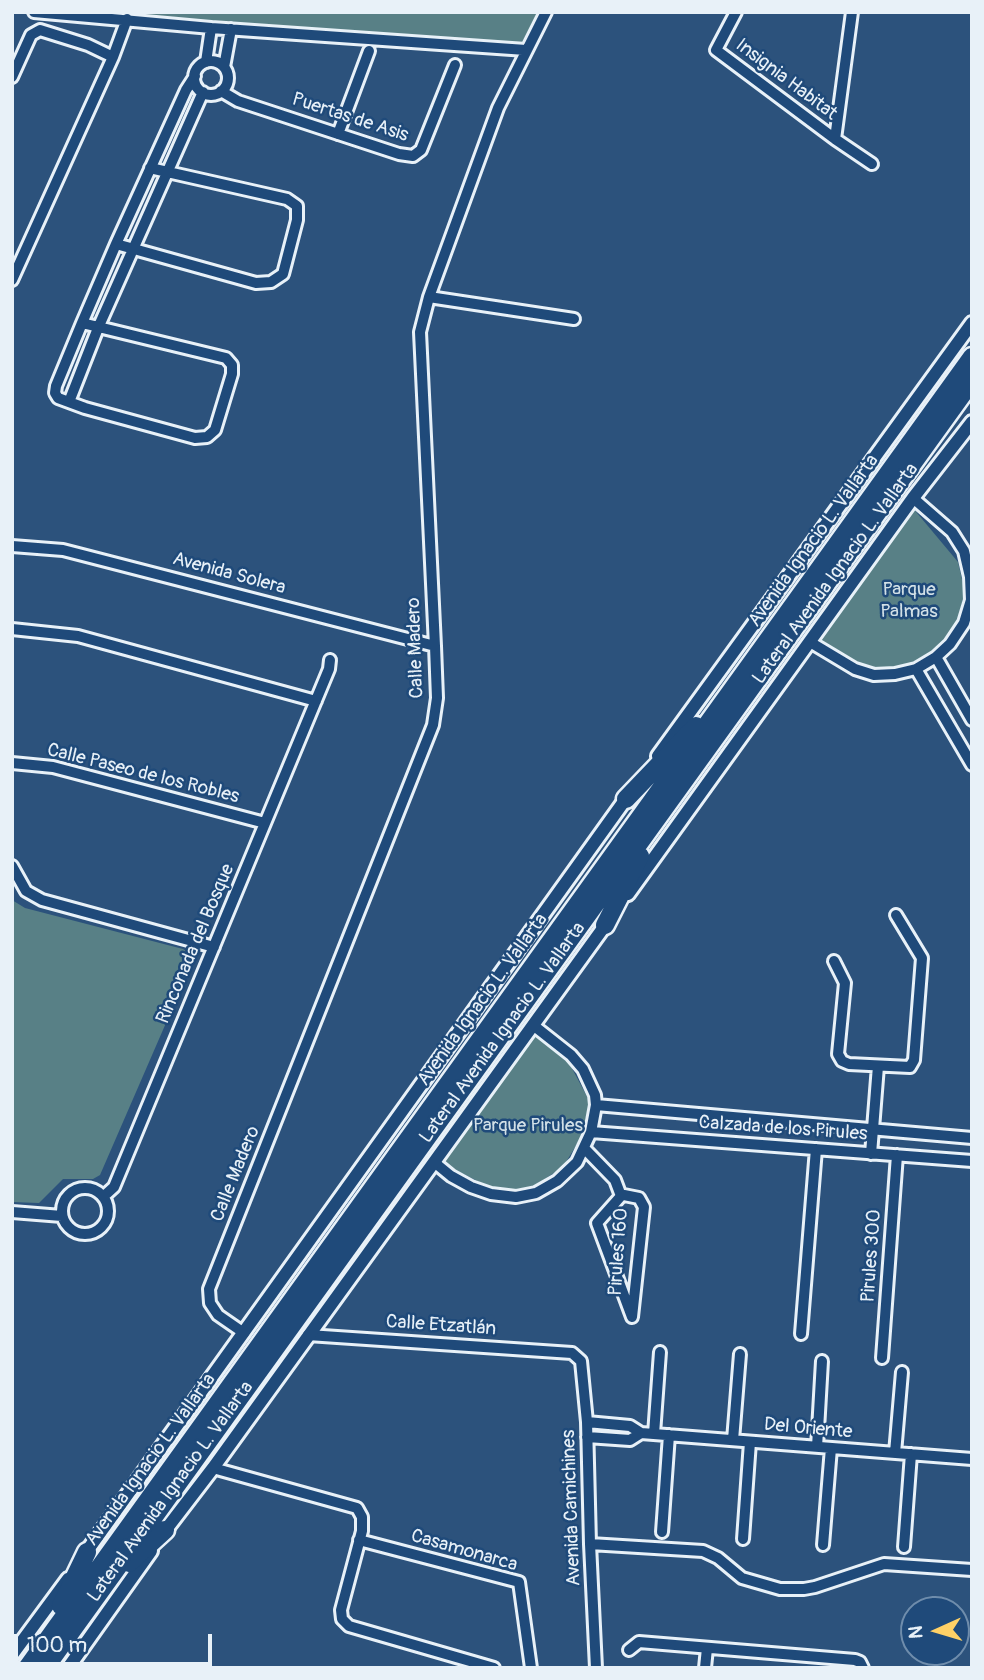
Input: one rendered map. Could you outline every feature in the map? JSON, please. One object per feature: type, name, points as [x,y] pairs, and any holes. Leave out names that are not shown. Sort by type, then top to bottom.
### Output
[{"type":"highway","name":"Avenida Ignacio L. Vallarta","points":[[27,1668],[972,357]]},
{"type":"highway","name":"Avenida Ignacio L. Vallarta","points":[[45,1668],[972,381]]},
{"type":"highway","points":[[626,799],[741,678]]},
{"type":"highway","points":[[606,925],[667,804]]},
{"type":"highway","points":[[101,1589],[165,1531]]},
{"type":"highway","points":[[41,1648],[86,1552]]},
{"type":"street","points":[[34,12],[211,28],[526,50]]},
{"type":"street","name":"Calle Madero","points":[[244,1333],[218,1315],[209,1303],[209,1289],[433,724],[437,698],[420,332],[429,297],[498,108],[546,12]]},
{"type":"street","name":"Insignia Habitat","points":[[736,12],[716,50],[872,164]]},
{"type":"street","name":"Insignia Habitat","points":[[835,139],[852,12]]},
{"type":"street","points":[[12,280],[15,266],[113,57],[127,19]]},
{"type":"street","points":[[206,62],[211,28]]},
{"type":"street","points":[[195,76],[197,86],[204,92],[212,94],[221,91],[228,80],[225,67],[231,29]]},
{"type":"street","points":[[12,77],[30,35],[40,30],[113,57]]},
{"type":"street","points":[[338,134],[369,51]]},
{"type":"street","points":[[82,323],[226,358],[232,365],[232,374],[215,430],[207,437],[195,438],[58,398],[55,386],[82,323],[116,244],[186,90],[198,68],[206,62],[216,62],[225,67]]},
{"type":"street","name":"Puertas de Asis","points":[[221,91],[238,101],[399,155],[413,156],[421,150],[455,65]]},
{"type":"street","points":[[69,402],[204,92]]},
{"type":"street","points":[[116,244],[256,283],[271,282],[283,274],[297,220],[296,206],[288,199],[150,168]]},
{"type":"street","points":[[429,297],[574,319]]},
{"type":"street","name":"Avenida Ignacio L. Vallarta","points":[[626,799],[972,323]]},
{"type":"street","name":"Lateral Avenida Ignacio L. Vallarta","points":[[68,1668],[913,498],[972,422]]},
{"type":"street","points":[[810,642],[855,670],[874,675],[916,669],[950,645],[964,623],[971,600],[970,577],[964,551],[952,531],[913,498]]},
{"type":"street","name":"Avenida Solera","points":[[12,547],[63,550],[435,646]]},
{"type":"street","points":[[12,629],[78,636],[316,701]]},
{"type":"street","points":[[936,657],[972,720]]},
{"type":"street","name":"Rinconada del Bosque","points":[[103,1197],[114,1187],[316,701],[330,660]]},
{"type":"street","points":[[916,669],[972,765]]},
{"type":"street","name":"Calle Paseo de los Robles","points":[[12,763],[53,767],[265,823]]},
{"type":"street","name":"Lateral Avenida Ignacio L. Vallarta","points":[[12,1655],[626,799]]},
{"type":"street","points":[[12,866],[26,891],[43,900],[214,947]]},
{"type":"street","points":[[834,961],[845,983],[838,1054],[842,1061],[849,1064],[910,1067],[914,1059],[922,958],[896,915]]},
{"type":"street","points":[[434,1162],[471,1187],[491,1194],[516,1197],[536,1193],[557,1181],[577,1161],[591,1132],[595,1095],[583,1069],[556,1042],[533,1025]]},
{"type":"street","points":[[871,1153],[878,1066]]},
{"type":"street","name":"Calzada de los Pirules","points":[[596,1105],[972,1138]]},
{"type":"street","name":"Calzada de los Pirules","points":[[591,1132],[972,1161]]},
{"type":"street","name":"Pirules 160","points":[[584,1148],[615,1180],[621,1196]]},
{"type":"street","points":[[801,1334],[816,1149]]},
{"type":"street","name":"Pirules 300","points":[[882,1358],[897,1155]]},
{"type":"street","points":[[88,1188],[103,1197],[108,1210],[105,1224],[94,1233],[81,1235],[69,1228],[62,1216],[62,1207],[71,1193],[88,1188]]},
{"type":"street","name":"Pirules 160","points":[[621,1196],[639,1198],[644,1208],[632,1317],[597,1223],[621,1196]]},
{"type":"street","points":[[12,1212],[62,1216]]},
{"type":"street","name":"Calle Etzatlán","points":[[308,1335],[572,1353]]},
{"type":"street","points":[[654,1434],[660,1352]]},
{"type":"street","name":"Avenida Camichines","points":[[572,1353],[581,1361],[584,1372],[596,1668]]},
{"type":"street","points":[[733,1440],[740,1354]]},
{"type":"street","points":[[817,1447],[822,1361]]},
{"type":"street","points":[[895,1453],[902,1372]]},
{"type":"street","points":[[587,1422],[630,1426],[640,1433],[630,1440],[587,1437]]},
{"type":"street","name":"Del Oriente","points":[[640,1433],[972,1459]]},
{"type":"street","points":[[662,1532],[669,1435]]},
{"type":"street","points":[[743,1539],[750,1442]]},
{"type":"street","points":[[823,1545],[831,1448]]},
{"type":"street","points":[[904,1547],[911,1454]]},
{"type":"street","points":[[213,1468],[357,1508],[362,1517],[359,1540],[341,1610],[342,1619],[349,1626],[494,1668]]},
{"type":"street","name":"Casamonarca","points":[[359,1540],[519,1582],[531,1668]]},
{"type":"street","points":[[590,1544],[703,1551],[718,1558],[742,1578],[780,1588],[814,1587],[884,1564],[972,1570]]},
{"type":"street","points":[[629,1650],[639,1642],[855,1660],[860,1662],[863,1668]]},
{"type":"street","points":[[705,1668],[707,1648]]},
{"type":"green space","points":[[84,12],[539,12],[521,45]]},
{"type":"green space","name":"Parque Palmas","points":[[912,507],[958,562],[965,592],[955,629],[932,652],[911,663],[886,669],[856,665],[817,640]]},
{"type":"green space","points":[[12,900],[25,908],[183,949],[189,953],[192,963],[100,1175],[93,1179],[63,1179],[39,1203],[12,1202]]},
{"type":"green space","name":"Parque Pirules","points":[[533,1034],[568,1061],[590,1102],[580,1139],[563,1167],[534,1186],[516,1191],[493,1189],[440,1162]]}]
